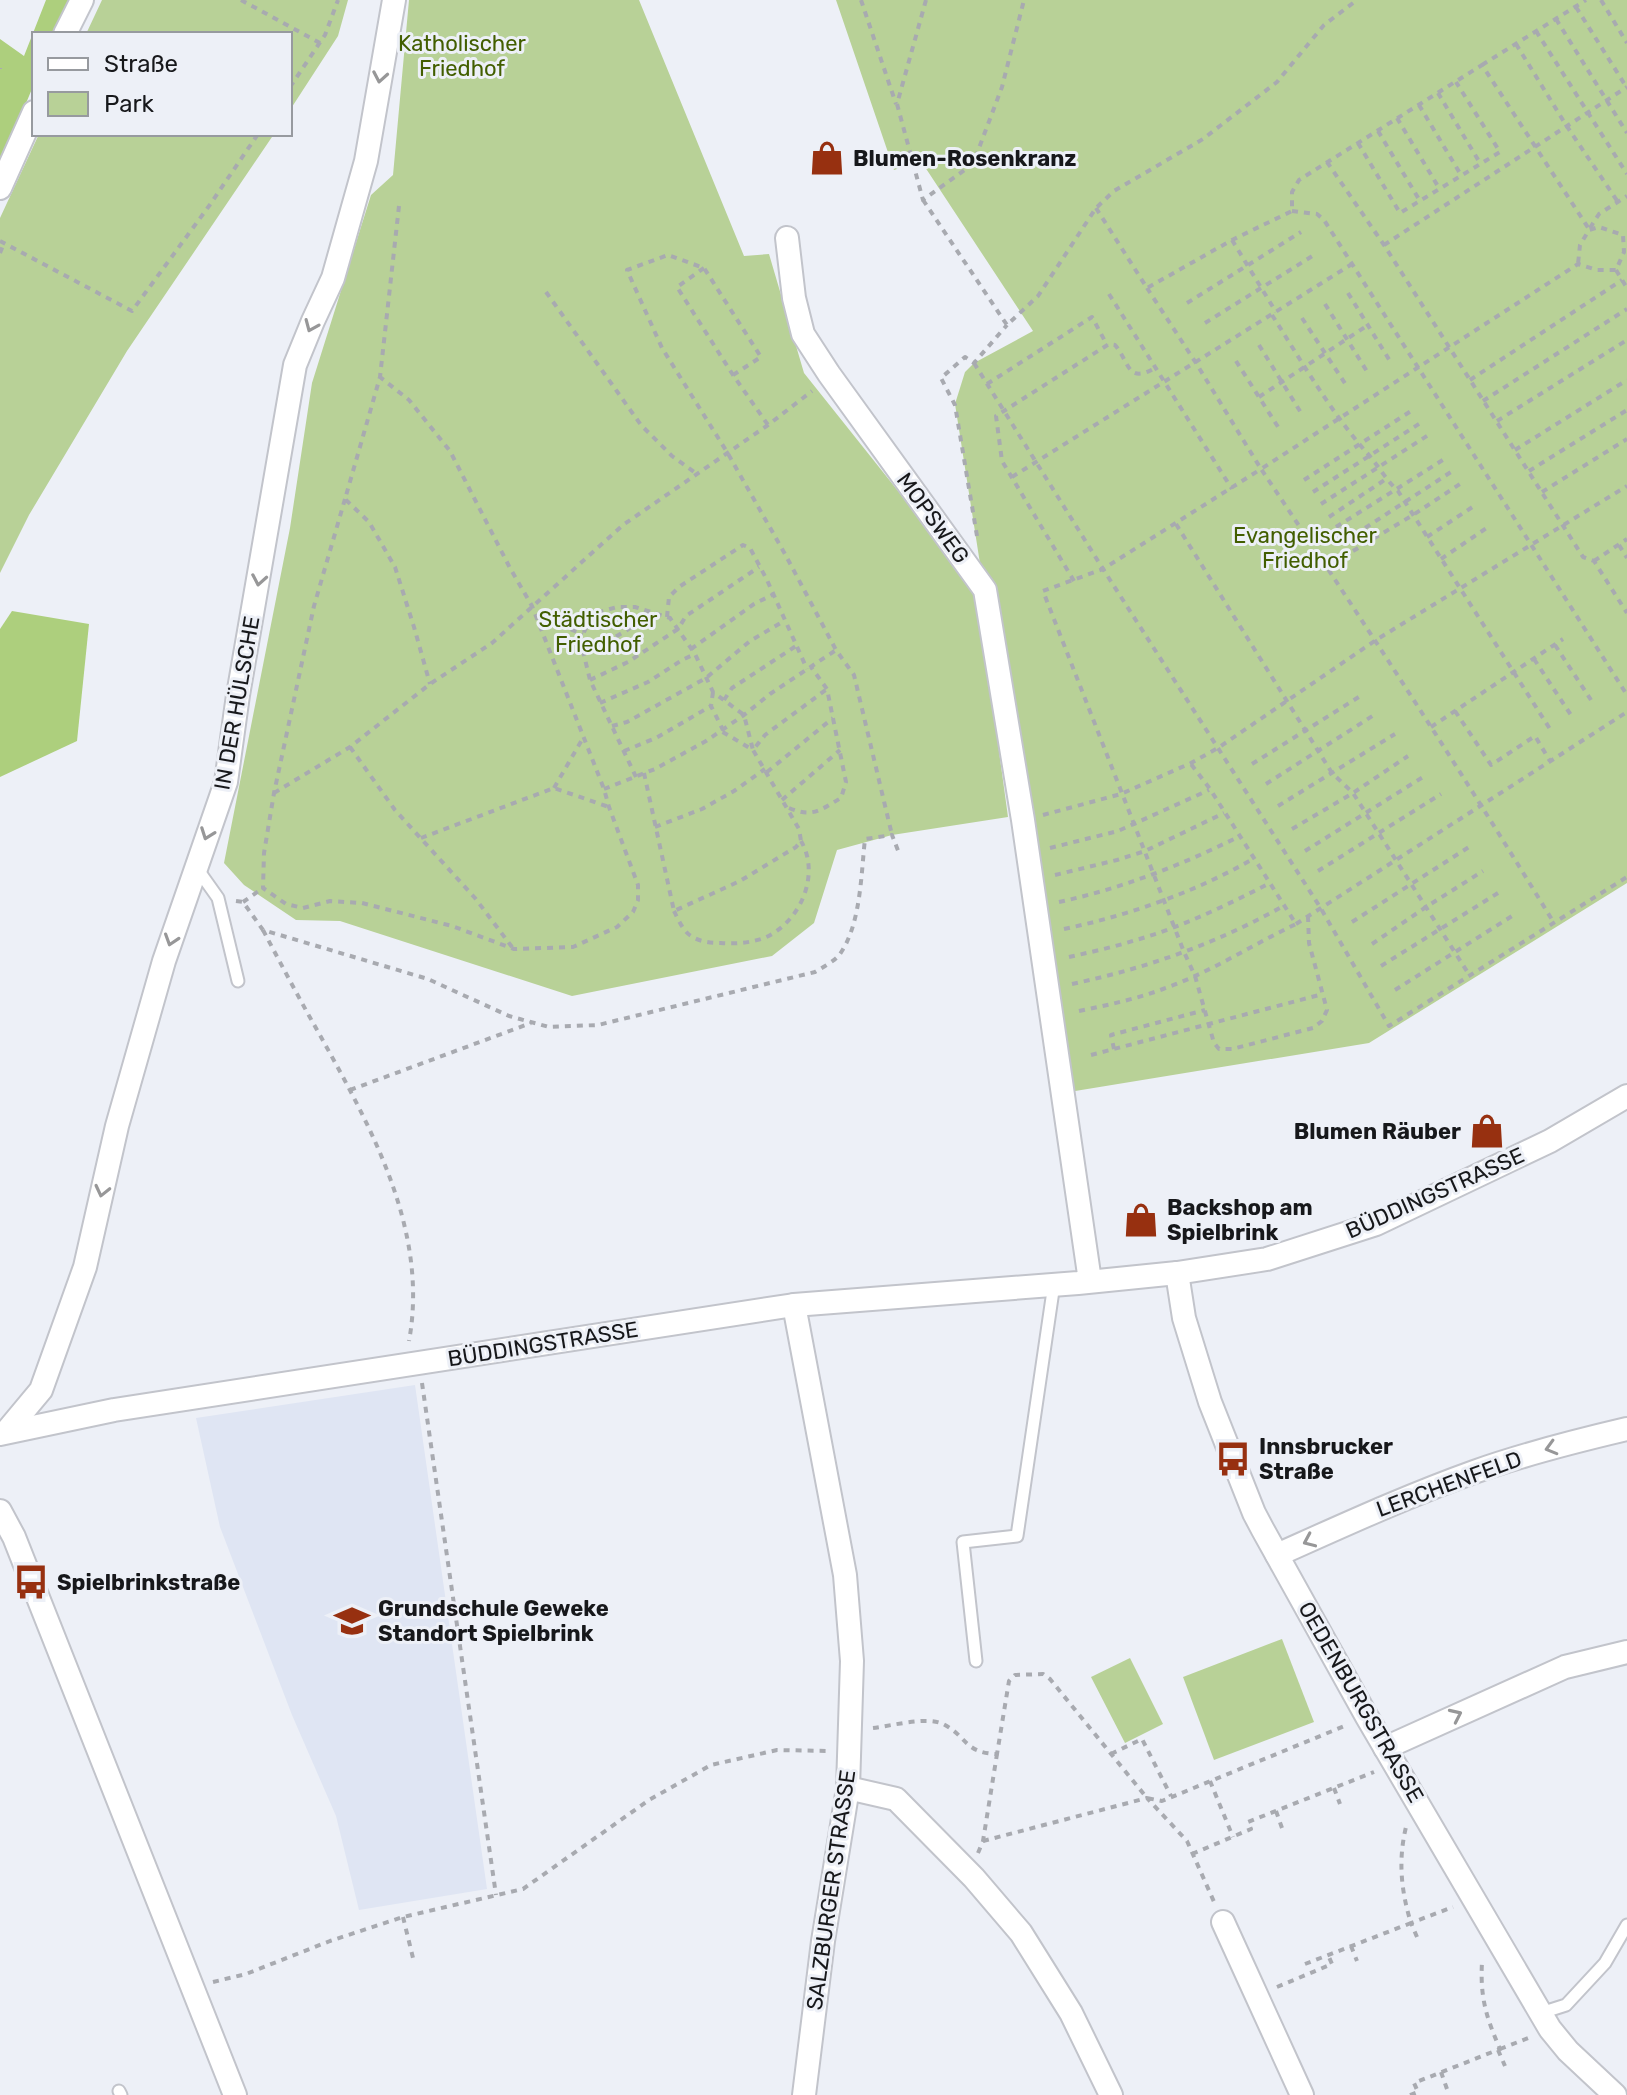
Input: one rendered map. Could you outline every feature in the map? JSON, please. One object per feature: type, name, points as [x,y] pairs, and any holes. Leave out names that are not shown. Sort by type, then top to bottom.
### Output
[{"type":"street","points":[[66,32],[82,0]]},
{"type":"street","name":"IN DER HÜLSCHE","points":[[3,1433],[41,1390],[85,1267],[121,1112],[164,961],[226,782],[295,365],[333,278],[366,161],[394,0]]},
{"type":"street","points":[[0,188],[32,116]]},
{"type":"street","name":"MOPSWEG","points":[[787,238],[794,298],[803,334],[985,590],[1023,820]]},
{"type":"street","points":[[1023,820],[1090,1281]]},
{"type":"street","name":"BÜDDINGSTRASSE","points":[[3,1433],[114,1410],[794,1305],[1177,1273],[1267,1259],[1376,1224],[1550,1141],[1627,1096]]},
{"type":"street","name":"OEDENBURGSTRASSE","points":[[1177,1273],[1184,1318],[1210,1402],[1254,1513],[1367,1717],[1545,2021],[1568,2051],[1615,2095]]},
{"type":"street","name":"SALZBURGER STRASSE","points":[[794,1305],[845,1575],[852,1661],[848,1788],[825,1928],[804,2095]]},
{"type":"street","name":"LERCHENFELD","points":[[1277,1555],[1391,1504],[1476,1472],[1554,1447],[1627,1429]]},
{"type":"street","points":[[0,1511],[14,1537],[235,2095]]},
{"type":"street","points":[[1390,1756],[1565,1667],[1627,1652]]},
{"type":"street","points":[[848,1788],[896,1799],[966,1869],[1021,1933],[1071,2013],[1111,2095]]},
{"type":"street","points":[[1223,1922],[1302,2095]]},
{"type":"lane","points":[[196,866],[218,898],[238,981]]},
{"type":"lane","points":[[976,1661],[963,1542],[1017,1536],[1054,1284]]},
{"type":"lane","points":[[1545,2021],[1566,2005],[1605,1963],[1627,1925]]},
{"type":"path","points":[[241,0],[320,43]]},
{"type":"path","points":[[292,84],[320,43],[338,0]]},
{"type":"path","points":[[861,0],[897,104],[923,200],[1007,325]]},
{"type":"path","points":[[897,104],[926,0]]},
{"type":"path","points":[[923,200],[973,164],[1002,87],[1024,0]]},
{"type":"path","points":[[974,363],[1038,296],[1096,208],[1114,191],[1203,139],[1277,82],[1324,25],[1357,0]]},
{"type":"path","points":[[1292,211],[1292,192],[1299,180],[1586,0]]},
{"type":"path","points":[[1601,0],[1627,43]]},
{"type":"path","points":[[1384,245],[1627,87],[1576,7]]},
{"type":"path","points":[[1556,19],[1627,133]]},
{"type":"path","points":[[1536,31],[1627,174]]},
{"type":"path","points":[[1516,44],[1618,202]]},
{"type":"path","points":[[1482,65],[1589,230]]},
{"type":"path","points":[[1358,143],[1400,213],[1481,164],[1500,152],[1456,82]]},
{"type":"path","points":[[1438,93],[1481,164]]},
{"type":"path","points":[[1419,105],[1461,176]]},
{"type":"path","points":[[1397,118],[1439,189]]},
{"type":"path","points":[[1378,131],[1420,201]]},
{"type":"path","points":[[0,253],[2,242],[132,311],[257,136]]},
{"type":"path","points":[[1327,162],[1384,245],[1583,557],[1594,561],[1627,613]]},
{"type":"path","points":[[1578,264],[1580,245],[1599,214],[1627,196]]},
{"type":"path","points":[[263,888],[264,853],[274,793],[314,606],[380,377],[399,206]]},
{"type":"path","points":[[1096,208],[1261,469],[1376,640],[1554,923]]},
{"type":"path","points":[[1147,288],[1232,240],[1292,211],[1317,214],[1324,220],[1627,695]]},
{"type":"path","points":[[1589,230],[1599,227],[1625,234],[1624,252],[1616,270]]},
{"type":"path","points":[[1187,303],[1301,232]]},
{"type":"path","points":[[1232,240],[1305,367],[1339,419],[1405,502],[1550,729]]},
{"type":"path","points":[[733,375],[761,357],[704,268],[668,255],[627,270],[662,348],[727,452],[836,650],[854,675],[899,853]]},
{"type":"path","points":[[1205,323],[1314,255]]},
{"type":"path","points":[[1012,477],[1352,264]]},
{"type":"path","points":[[1578,264],[1597,270],[1616,270]]},
{"type":"path","points":[[1308,916],[1309,943],[1327,1010],[1322,1021],[1313,1028],[1232,1049],[1219,1049],[1214,1043],[1195,976],[1043,591],[1103,569],[1578,264]]},
{"type":"path","points":[[704,268],[677,287],[768,425]]},
{"type":"path","points":[[1470,380],[1625,283],[1616,270]]},
{"type":"path","points":[[546,292],[641,425],[672,456],[697,474]]},
{"type":"path","points":[[1348,293],[1390,361]]},
{"type":"path","points":[[1109,294],[1232,489]]},
{"type":"path","points":[[1325,304],[1368,373]]},
{"type":"path","points":[[1483,401],[1627,309]]},
{"type":"path","points":[[987,384],[1092,317],[1107,345]]},
{"type":"path","points":[[1302,318],[1348,388]]},
{"type":"path","points":[[1259,397],[1368,325]]},
{"type":"path","points":[[1497,421],[1627,340]]},
{"type":"path","points":[[1074,581],[1002,461],[996,416],[1109,344],[1115,345],[1130,371],[1146,373],[1155,368]]},
{"type":"path","points":[[1259,345],[1303,416]]},
{"type":"path","points":[[978,544],[955,405],[941,378],[965,357],[974,363],[1320,907],[1389,1026],[1627,877]]},
{"type":"path","points":[[1236,361],[1280,430]]},
{"type":"path","points":[[274,793],[350,747],[430,684],[492,643],[623,525],[768,425],[829,374]]},
{"type":"path","points":[[263,888],[286,904],[303,908],[330,901],[362,903],[452,926],[514,949],[573,947],[617,927],[633,912],[638,900],[638,885],[604,789],[532,606],[450,451],[409,400],[380,377]]},
{"type":"path","points":[[1515,450],[1627,380]]},
{"type":"path","points":[[1529,471],[1627,410]]},
{"type":"path","points":[[1304,480],[1411,411]]},
{"type":"path","points":[[1313,492],[1422,422]]},
{"type":"path","points":[[1321,504],[1430,434]]},
{"type":"path","points":[[1542,492],[1627,439]]},
{"type":"path","points":[[1336,527],[1446,458]]},
{"type":"path","points":[[1345,541],[1454,470]]},
{"type":"path","points":[[1329,517],[1386,479]]},
{"type":"path","points":[[1353,551],[1463,482]]},
{"type":"path","points":[[1023,820],[1121,794],[1191,763],[1218,748],[1376,640],[1627,486]]},
{"type":"path","points":[[345,499],[369,522],[395,567],[430,684]]},
{"type":"path","points":[[1427,537],[1474,506]]},
{"type":"path","points":[[1176,524],[1332,773],[1353,793],[1470,976]]},
{"type":"path","points":[[1441,559],[1488,527]]},
{"type":"path","points":[[1594,561],[1627,539]]},
{"type":"path","points":[[667,617],[669,597],[679,587],[734,549],[743,545],[750,548],[796,646],[827,689],[846,782],[841,798],[817,812],[802,813],[787,808]]},
{"type":"path","points":[[1619,545],[1627,558]]},
{"type":"path","points":[[590,680],[628,662],[678,629],[686,616],[759,567]]},
{"type":"path","points":[[600,703],[648,682],[682,660],[754,604],[774,594]]},
{"type":"path","points":[[636,777],[590,680],[583,651],[583,634],[590,620],[603,611],[617,607],[635,607],[670,618],[693,651],[713,692],[744,715],[753,750],[799,829],[801,841],[809,854],[805,895],[786,924],[765,937],[746,943],[709,943],[691,936],[674,911],[644,773]]},
{"type":"path","points":[[583,651],[616,637],[652,611]]},
{"type":"path","points":[[537,617],[583,634]]},
{"type":"path","points":[[612,726],[627,722],[706,678],[750,641],[784,621]]},
{"type":"path","points":[[1431,727],[1563,639]]},
{"type":"path","points":[[1555,645],[1591,700]]},
{"type":"path","points":[[724,700],[732,688],[796,646]]},
{"type":"path","points":[[604,789],[681,755],[836,650]]},
{"type":"path","points":[[1534,659],[1571,715]]},
{"type":"path","points":[[753,750],[765,735],[827,689]]},
{"type":"path","points":[[713,692],[711,706],[722,730],[753,750]]},
{"type":"path","points":[[1252,764],[1362,695]]},
{"type":"path","points":[[624,751],[656,738],[711,706]]},
{"type":"path","points":[[1455,711],[1491,765],[1535,736],[1550,761]]},
{"type":"path","points":[[1079,1011],[1128,1000],[1195,976],[1296,924],[1627,712]]},
{"type":"path","points":[[1266,784],[1374,715]]},
{"type":"path","points":[[655,827],[702,809],[734,791],[766,771],[833,718]]},
{"type":"path","points":[[1278,806],[1395,734]]},
{"type":"path","points":[[421,838],[554,788],[584,736]]},
{"type":"path","points":[[350,747],[395,810],[475,898],[514,949]]},
{"type":"path","points":[[782,800],[840,750]]},
{"type":"path","points":[[1292,829],[1408,756]]},
{"type":"path","points":[[1191,763],[1296,924]]},
{"type":"path","points":[[1305,851],[1423,777]]},
{"type":"path","points":[[554,788],[609,807]]},
{"type":"path","points":[[1050,848],[1118,831],[1210,789]]},
{"type":"path","points":[[1318,871],[1441,794]]},
{"type":"path","points":[[1055,875],[1145,851],[1225,813]]},
{"type":"path","points":[[263,930],[428,979],[509,1016],[532,1023],[549,1027],[598,1025],[815,972],[839,955],[851,931],[858,904],[865,839],[892,835]]},
{"type":"path","points":[[1059,902],[1119,887],[1190,860],[1240,836]]},
{"type":"path","points":[[674,911],[740,881],[801,841]]},
{"type":"path","points":[[1352,922],[1469,847]]},
{"type":"path","points":[[1064,929],[1098,922],[1204,886],[1253,859]]},
{"type":"path","points":[[1372,944],[1483,871]]},
{"type":"path","points":[[1069,957],[1138,940],[1174,927],[1270,883]]},
{"type":"path","points":[[218,898],[243,902],[263,888]]},
{"type":"path","points":[[1381,966],[1498,893]]},
{"type":"path","points":[[243,902],[263,930],[350,1090],[386,1167],[406,1234],[414,1304],[412,1364],[496,1895]]},
{"type":"path","points":[[1072,984],[1109,976],[1184,952],[1254,923],[1285,905]]},
{"type":"path","points":[[1395,990],[1512,916]]},
{"type":"path","points":[[1091,1055],[1323,994]]},
{"type":"path","points":[[1114,1049],[1111,1035],[1205,1010]]},
{"type":"path","points":[[350,1090],[532,1023]]},
{"type":"path","points":[[966,1869],[975,1860],[983,1841],[1009,1681],[1015,1675],[1043,1674],[1187,1841],[1223,1922]]},
{"type":"path","points":[[983,1841],[1147,1798],[1162,1801],[1367,1717]]},
{"type":"path","points":[[191,1987],[246,1974],[403,1917],[523,1889],[649,1800],[711,1765],[777,1750],[849,1741],[931,1720],[944,1725],[971,1748],[981,1753],[997,1754]]},
{"type":"path","points":[[1111,1754],[1142,1739],[1171,1797]]},
{"type":"path","points":[[1192,1854],[1251,1829],[1248,1822],[1334,1788],[1390,1756]]},
{"type":"path","points":[[1210,1781],[1235,1847]]},
{"type":"path","points":[[1334,1788],[1340,1804]]},
{"type":"path","points":[[1417,1937],[1401,1883],[1402,1850],[1409,1814],[1420,1806]]},
{"type":"path","points":[[1276,1811],[1282,1828]]},
{"type":"path","points":[[1305,1964],[1474,1899]]},
{"type":"path","points":[[403,1917],[413,1958]]},
{"type":"path","points":[[1351,1946],[1357,1961]]},
{"type":"path","points":[[1502,1946],[1482,1960],[1481,1982],[1484,2009],[1505,2066]]},
{"type":"path","points":[[1257,1995],[1311,1976],[1332,1964],[1328,1955]]},
{"type":"path","points":[[1410,2095],[1418,2092],[1414,2083],[1499,2049],[1545,2021]]},
{"type":"path","points":[[1441,2072],[1447,2089]]},
{"type":"shaded area","name":"Grundschule Geweke Standort Spielbrink","points":[[415,1385],[487,1889],[359,1910],[336,1816],[292,1715],[220,1527],[196,1418]]},
{"type":"green space","points":[[46,0],[69,0],[56,32],[33,32]]},
{"type":"green space","points":[[102,0],[348,0],[338,36],[292,107],[292,32],[87,32]]},
{"type":"green space","name":"Städtischer Friedhof","points":[[409,0],[639,0],[744,256],[769,254],[804,373],[977,590],[1008,817],[892,835],[837,850],[814,923],[772,956],[572,996],[340,921],[296,920],[244,885],[224,863],[290,528],[312,383],[371,195],[393,175]]},
{"type":"green space","name":"Evangelischer Friedhof","points":[[836,0],[1627,0],[1627,883],[1369,1043],[1063,1093],[955,404],[965,372],[974,363],[1033,331],[921,161],[894,170]]},
{"type":"green space","points":[[32,36],[32,89],[0,166],[0,39],[24,56]]},
{"type":"green space","points":[[38,136],[273,136],[127,351],[29,515],[0,573],[0,218]]},
{"type":"green space","points":[[12,611],[89,624],[77,741],[0,777],[0,629]]},
{"type":"green space","points":[[1282,1639],[1314,1722],[1214,1760],[1183,1677]]},
{"type":"green space","points":[[1130,1658],[1163,1724],[1125,1743],[1091,1677]]},
{"type":"place","name":"Blumen-Rosenkranz","points":[[827,158]]},
{"type":"place","name":"Blumen Räuber","points":[[1487,1131]]},
{"type":"place","name":"Backshop am Spielbrink","points":[[1141,1220]]},
{"type":"place","name":"Innsbrucker Straße","points":[[1233,1459]]},
{"type":"place","name":"Spielbrinkstraße","points":[[31,1582]]},
{"type":"place","name":"Grundschule Geweke Standort Spielbrink","points":[[352,1621]]},
{"type":"park label","name":"Katholischer Friedhof","points":[[462,56]]}]
